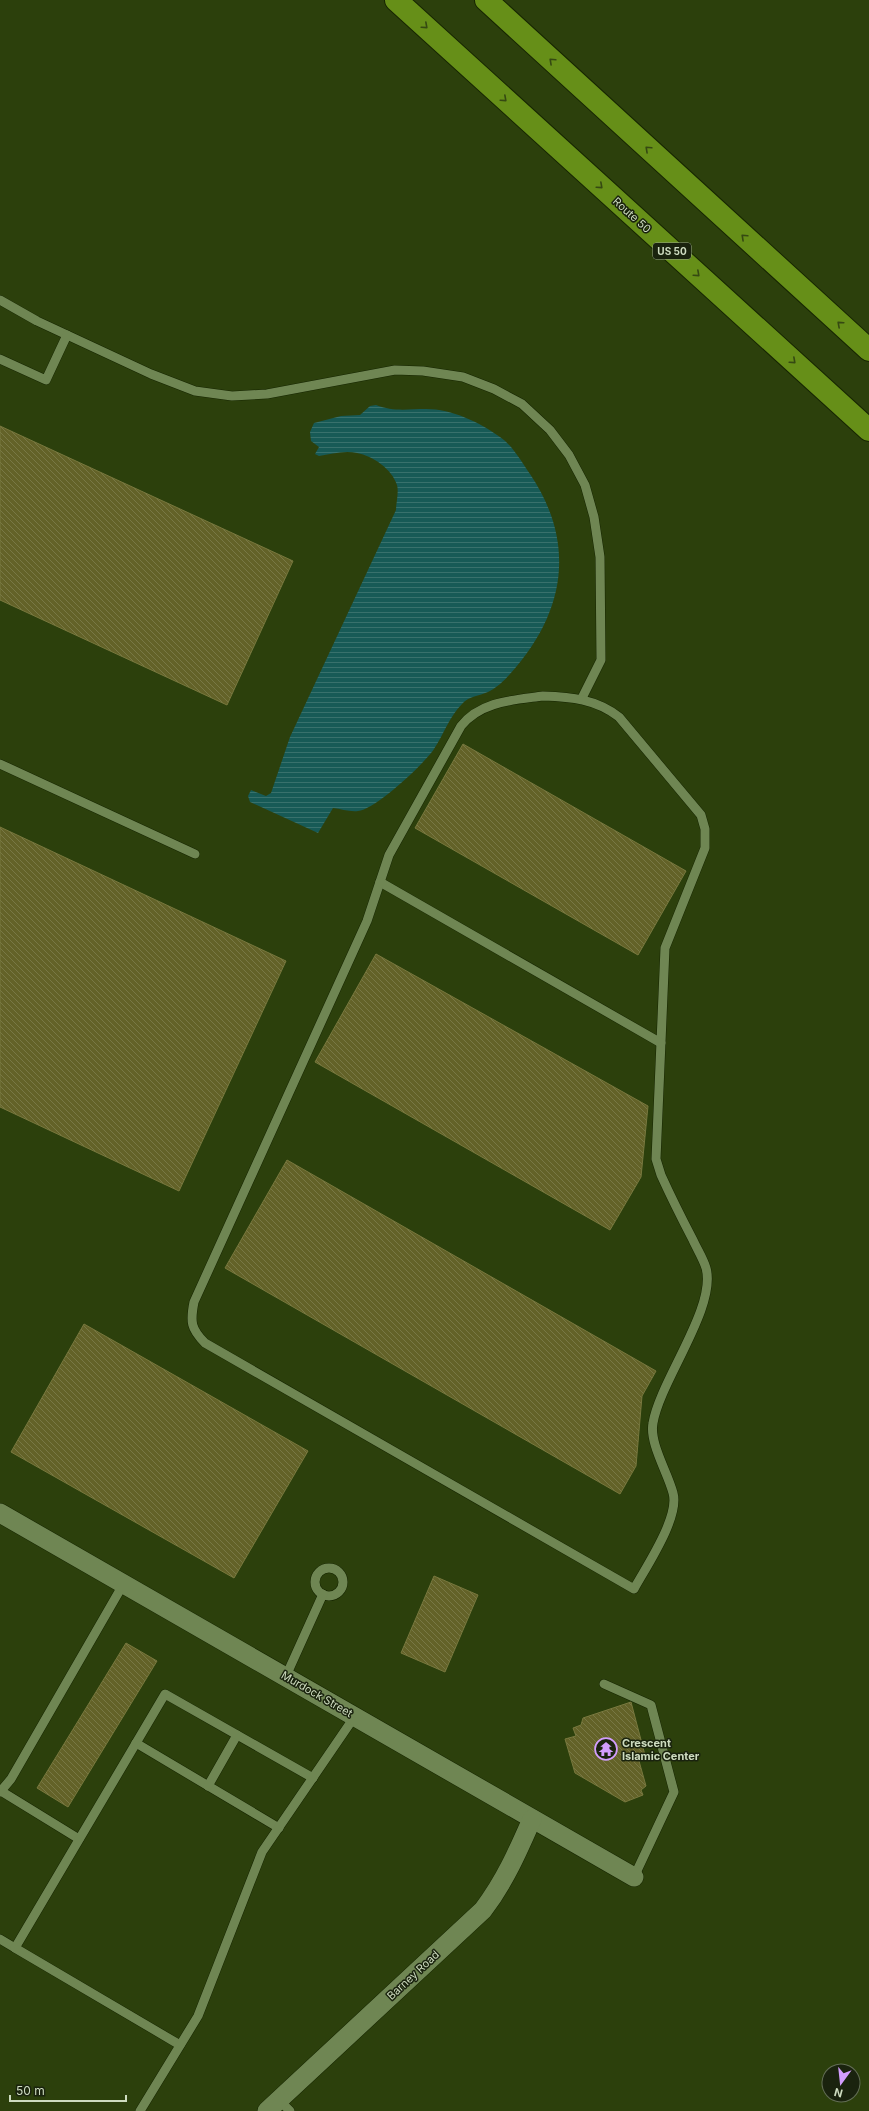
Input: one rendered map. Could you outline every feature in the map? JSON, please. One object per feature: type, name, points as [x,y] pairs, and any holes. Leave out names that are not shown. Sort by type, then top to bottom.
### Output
[{"type":"highway","name":"Route 50","points":[[396,0],[869,430]]},
{"type":"highway","points":[[486,0],[869,350]]},
{"type":"street","name":"Murdock Street","points":[[0,1513],[634,1877]]},
{"type":"street","name":"Barney Road","points":[[279,2107],[484,1910],[499,1889],[512,1866],[532,1818]]},
{"type":"lane","points":[[0,300],[37,321],[151,374],[195,391],[232,396],[267,394],[395,370],[423,371],[463,377],[494,389],[522,404],[550,430],[569,455],[585,485],[594,517],[600,557],[601,660],[582,698]]},
{"type":"lane","points":[[0,359],[46,380],[67,335]]},
{"type":"lane","points":[[543,696],[582,698],[612,712],[624,722],[701,815],[704,822],[705,848],[665,948],[656,1159],[661,1175],[706,1268],[708,1288],[701,1310],[680,1355],[652,1424],[654,1440],[674,1494],[672,1513],[662,1536],[634,1589],[205,1343],[196,1334],[191,1319],[194,1302],[367,921],[389,854],[462,726],[470,716],[489,706],[543,696]]},
{"type":"lane","points":[[0,764],[195,854]]},
{"type":"lane","points":[[380,882],[661,1043]]},
{"type":"lane","points":[[79,1839],[0,1791],[11,1779],[124,1583]]},
{"type":"lane","points":[[286,1676],[323,1594]]},
{"type":"lane","points":[[604,1684],[651,1705],[674,1792],[634,1877]]},
{"type":"lane","points":[[15,1948],[165,1694],[312,1778]]},
{"type":"lane","points":[[140,2111],[198,2016],[262,1852],[355,1716]]},
{"type":"lane","points":[[208,1786],[237,1735]]},
{"type":"lane","points":[[136,1743],[278,1828]]},
{"type":"lane","points":[[0,1939],[180,2045]]},
{"type":"water","points":[[376,405],[388,409],[426,409],[446,411],[465,417],[483,426],[504,440],[520,459],[545,500],[554,526],[559,552],[558,577],[553,602],[543,627],[529,651],[508,676],[491,691],[465,701],[457,709],[429,756],[387,795],[366,809],[358,811],[333,808],[318,833],[250,802],[248,796],[251,790],[266,796],[271,793],[290,737],[396,510],[398,488],[395,479],[381,464],[369,457],[352,452],[333,453],[319,456],[315,454],[319,447],[311,441],[310,432],[314,423],[341,416],[360,415],[370,406]]},
{"type":"building","points":[[0,426],[293,561],[227,705],[0,600]]},
{"type":"building","points":[[463,744],[686,871],[638,955],[415,828]]},
{"type":"building","points":[[0,827],[286,961],[179,1191],[0,1107]]},
{"type":"building","points":[[376,954],[648,1106],[641,1177],[610,1230],[315,1062]]},
{"type":"building","points":[[287,1160],[656,1371],[642,1396],[636,1466],[620,1494],[225,1268]]},
{"type":"building","points":[[84,1324],[308,1451],[234,1578],[11,1452]]},
{"type":"building","points":[[434,1576],[478,1595],[445,1672],[401,1653]]},
{"type":"building","points":[[126,1643],[157,1661],[68,1807],[37,1788]]},
{"type":"building","name":"Crescent Islamic Center","points":[[631,1702],[646,1759],[639,1761],[646,1786],[641,1790],[643,1795],[625,1802],[575,1773],[565,1739],[576,1736],[573,1728],[581,1725],[583,1718]]},
{"type":"place","name":"Crescent Islamic Center","points":[[606,1749]]}]
